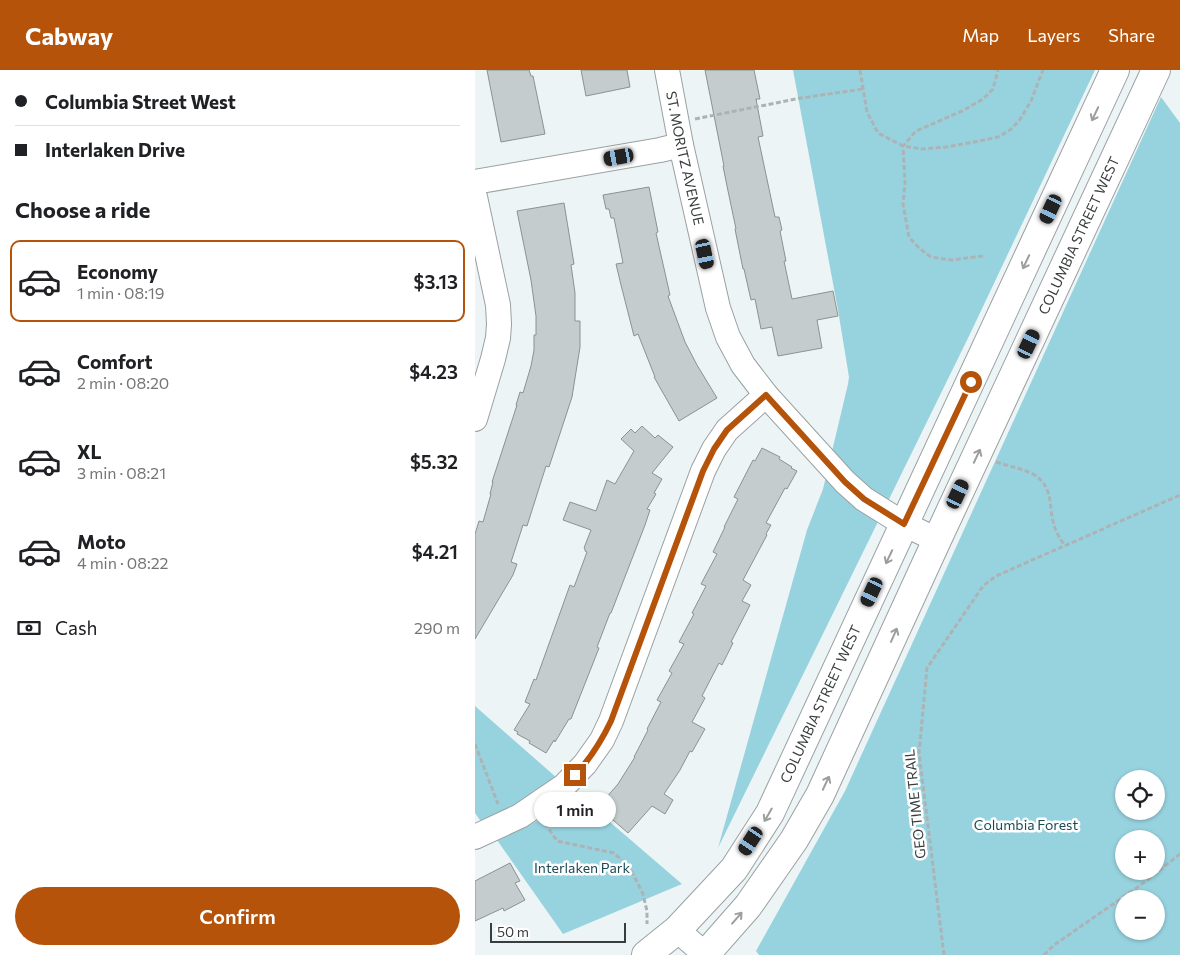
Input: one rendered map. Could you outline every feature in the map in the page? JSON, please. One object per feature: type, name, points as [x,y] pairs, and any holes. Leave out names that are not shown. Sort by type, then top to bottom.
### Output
[{"type":"main road","name":"COLUMBIA STREET WEST","points":[[647,942],[677,930],[733,868],[769,813],[1115,70]]},
{"type":"main road","name":"COLUMBIA STREET WEST","points":[[705,955],[748,906],[794,840],[820,795],[1156,70]]},
{"type":"street","name":"ST. MORITZ AVENUE","points":[[667,70],[681,145],[718,308],[728,337],[743,365],[766,395],[845,482],[864,499],[904,524],[937,540]]},
{"type":"street","points":[[475,182],[681,145]]},
{"type":"street","points":[[475,197],[498,304],[499,324],[493,359],[475,419]]},
{"type":"street","points":[[475,837],[520,816],[564,786],[585,764],[602,740],[611,721],[703,471],[714,449],[727,430],[766,395]]},
{"type":"street","points":[[677,930],[705,955]]},
{"type":"path","points":[[860,70],[867,112],[878,133],[903,146],[922,149],[946,147],[998,137],[1010,130],[1019,121],[1031,101],[1043,70]]},
{"type":"path","points":[[983,256],[951,260],[931,257],[909,237],[903,204],[905,183],[903,146],[916,131],[964,110],[983,99],[993,90],[998,70]]},
{"type":"path","points":[[689,120],[801,98],[863,89]]},
{"type":"path","points":[[994,462],[1031,474],[1042,481],[1050,495],[1055,528],[1065,546]]},
{"type":"path","name":"GEO TIME TRAIL","points":[[944,955],[919,753],[927,668],[983,586],[996,576],[1180,495]]},
{"type":"path","points":[[475,744],[499,807]]},
{"type":"path","points":[[542,818],[557,841],[614,853],[630,868],[643,894],[647,911],[647,942]]},
{"type":"path","points":[[1045,955],[1054,944],[1142,884],[1180,854]]},
{"type":"green space","points":[[793,70],[1095,70],[970,334],[718,848],[807,530],[823,489],[849,377]]},
{"type":"green space","name":"Columbia Forest","points":[[1161,97],[1180,123],[1180,955],[759,955],[756,951],[845,791]]},
{"type":"green space","points":[[475,706],[557,778],[523,802],[482,823],[475,813]]},
{"type":"green space","name":"Interlaken Park","points":[[575,792],[682,884],[563,934],[497,840],[547,816]]},
{"type":"building","points":[[487,70],[529,70],[531,76],[533,76],[545,134],[501,142]]},
{"type":"building","points":[[581,70],[627,70],[630,87],[586,96]]},
{"type":"building","points":[[705,70],[754,70],[760,99],[756,99],[763,136],[758,137],[775,217],[779,217],[782,230],[780,231],[786,261],[784,261],[792,299],[833,291],[838,316],[817,320],[822,348],[778,356],[772,327],[761,329],[755,299],[751,300],[743,269]]},
{"type":"building","points":[[649,187],[658,232],[656,233],[670,295],[668,296],[685,342],[717,398],[679,421],[654,377],[638,334],[634,336],[616,264],[623,263],[614,218],[611,218],[609,209],[606,209],[603,195]]},
{"type":"building","points":[[564,203],[574,264],[571,265],[575,293],[575,321],[580,321],[580,347],[572,397],[549,467],[546,466],[527,526],[523,525],[511,562],[517,564],[513,575],[475,639],[475,534],[479,521],[483,522],[491,494],[492,482],[520,392],[523,393],[531,366],[534,335],[536,335],[536,316],[531,280],[517,211]]},
{"type":"building","points":[[642,426],[655,438],[658,435],[673,447],[652,473],[662,479],[647,509],[650,510],[645,525],[571,719],[569,719],[546,753],[529,743],[530,741],[517,734],[518,732],[514,730],[530,704],[525,702],[534,679],[536,680],[570,585],[574,587],[587,552],[584,548],[591,530],[563,520],[570,502],[596,511],[607,480],[615,484],[634,451],[621,439],[631,429],[635,433]]},
{"type":"building","points":[[762,448],[780,457],[779,459],[797,471],[787,489],[785,488],[766,523],[771,525],[767,535],[743,580],[751,585],[742,601],[750,605],[731,642],[733,643],[722,665],[719,663],[702,696],[705,698],[692,722],[705,729],[664,794],[673,800],[665,814],[652,806],[628,833],[598,807],[618,784],[635,757],[661,702],[657,700],[672,673],[669,671],[684,644],[679,642],[706,586],[701,584],[717,554],[713,552],[738,499],[734,497],[753,460],[755,461]]},
{"type":"building","points":[[510,863],[520,881],[515,883],[525,900],[504,911],[503,908],[475,921],[475,881]]},
{"type":"route","points":[[575,775],[602,740],[611,721],[703,471],[714,449],[727,430],[766,395],[845,482],[864,499],[904,524],[971,382]]}]
